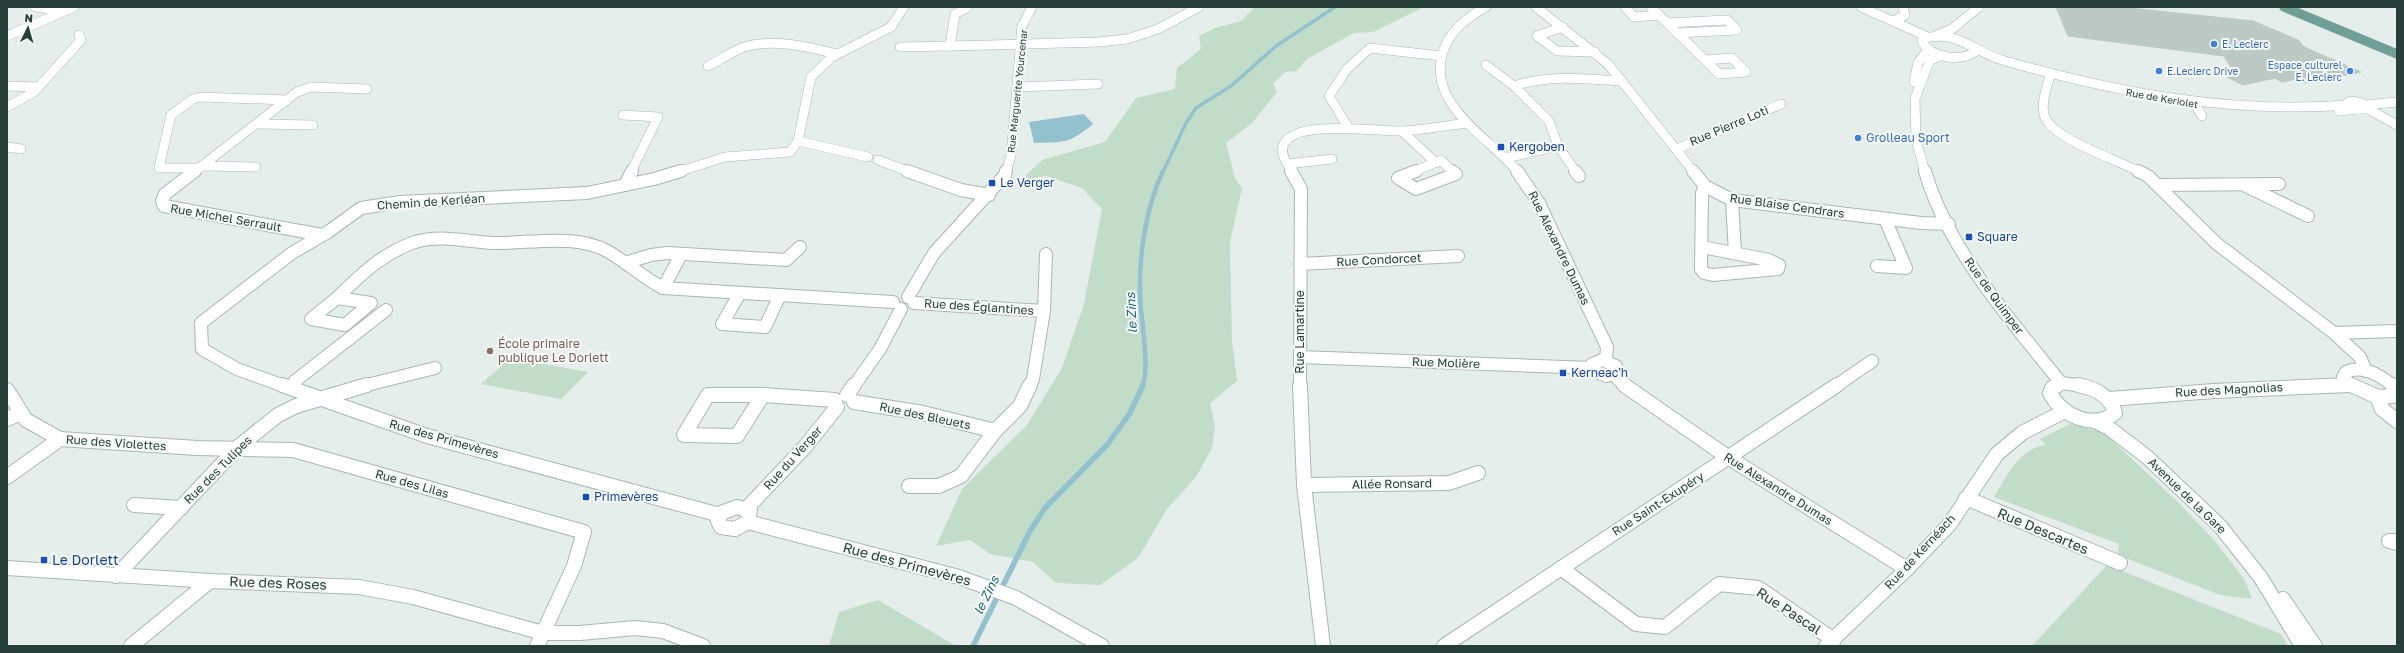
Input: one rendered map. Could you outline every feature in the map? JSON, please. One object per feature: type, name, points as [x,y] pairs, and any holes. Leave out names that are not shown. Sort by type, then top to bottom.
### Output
[{"type":"main road","points":[[2284,7],[2397,54]]},
{"type":"main road","points":[[2359,39],[2397,51]]},
{"type":"main road","points":[[2359,39],[2397,60]]},
{"type":"street","points":[[35,7],[65,11]]},
{"type":"street","points":[[7,36],[74,7]]},
{"type":"street","points":[[868,157],[798,141],[809,83],[818,69],[838,54],[891,27],[904,7]]},
{"type":"street","name":"Rue Marguerite Yourcenar","points":[[988,195],[1005,175],[1011,156],[1022,26],[1032,7]]},
{"type":"street","points":[[900,47],[1098,42],[1127,39],[1158,29],[1199,7]]},
{"type":"street","name":"Rue Alexandre Dumas","points":[[1486,7],[1458,26],[1448,39],[1440,56],[1440,75],[1444,89],[1452,106],[1466,123],[1506,158],[1536,197],[1607,347],[1606,361]]},
{"type":"street","name":"Rue Blaise Cendrars","points":[[1536,7],[1595,52],[1622,81],[1705,186],[1732,200],[1885,219],[1949,224]]},
{"type":"street","points":[[1625,7],[1634,17],[1659,15]]},
{"type":"street","points":[[1651,7],[1705,60]]},
{"type":"street","points":[[1861,7],[1932,36],[1959,39]]},
{"type":"street","points":[[1894,21],[1905,15],[1903,7]]},
{"type":"street","points":[[1928,49],[1922,42],[1932,36],[1952,29],[1979,7]]},
{"type":"street","points":[[950,46],[955,14],[967,8]]},
{"type":"street","points":[[1667,23],[1727,20],[1737,30],[1677,33]]},
{"type":"street","points":[[1563,27],[1537,36],[1557,51],[1595,52]]},
{"type":"street","points":[[1952,29],[1959,39]]},
{"type":"street","points":[[7,107],[34,92],[39,87],[81,40],[79,35]]},
{"type":"street","name":"Rue de Keriolet","points":[[1959,39],[1970,44],[1975,49],[1999,59],[2114,87],[2194,102],[2266,112],[2364,108],[2397,102]]},
{"type":"street","points":[[708,66],[748,46],[764,43],[812,48],[838,54]]},
{"type":"street","points":[[1348,127],[1329,96],[1348,68],[1370,48],[1440,56]]},
{"type":"street","name":"Rue de Keriolet","points":[[1928,49],[1943,55],[1968,56],[1997,61],[2050,75],[2194,102],[2262,108],[2349,105],[2347,102],[2351,101],[2364,108]]},
{"type":"street","name":"Rue de Quimper","points":[[1917,86],[1913,81],[1915,71],[1928,49]]},
{"type":"street","points":[[1968,56],[1975,52],[1975,49]]},
{"type":"street","name":"Rue de Quimper","points":[[1943,55],[1930,60],[1917,86],[1914,118],[1918,149],[1925,178],[1966,258],[2001,310],[2061,383]]},
{"type":"street","points":[[1486,65],[1514,86],[1549,121],[1558,146],[1579,176]]},
{"type":"street","points":[[2050,75],[2043,102],[2044,116],[2052,127],[2068,139],[2123,162],[2148,176],[2159,185],[2193,222],[2216,243],[2334,333],[2360,357],[2366,371]]},
{"type":"street","points":[[1514,86],[1526,81],[1542,78],[1622,81]]},
{"type":"street","points":[[1017,88],[1098,84]]},
{"type":"street","points":[[7,86],[39,87]]},
{"type":"street","name":"Rue Michel Serrault","points":[[322,235],[164,206],[162,201],[165,194],[258,124],[297,92],[311,87],[367,89]]},
{"type":"street","points":[[256,167],[159,168],[171,115],[192,99],[287,100]]},
{"type":"street","points":[[2194,102],[2202,116]]},
{"type":"street","name":"Rue Pierre Loti","points":[[1677,149],[1781,104]]},
{"type":"street","points":[[2364,108],[2397,125]]},
{"type":"street","points":[[623,115],[658,117],[625,185]]},
{"type":"street","name":"Rue Lamartine","points":[[1322,646],[1304,485],[1300,357],[1301,189],[1283,155],[1283,146],[1290,136],[1300,133],[1348,127],[1402,130],[1466,123]]},
{"type":"street","points":[[258,124],[313,125]]},
{"type":"street","points":[[1402,130],[1436,163]]},
{"type":"street","name":"Chemin de Kerléan","points":[[200,323],[286,258],[361,208],[400,202],[587,193],[654,179],[725,157],[790,152],[798,141]]},
{"type":"street","points":[[1506,158],[1558,146]]},
{"type":"street","points":[[7,147],[22,149]]},
{"type":"street","points":[[1288,164],[1332,159]]},
{"type":"street","points":[[878,160],[961,190],[988,195]]},
{"type":"street","points":[[1441,160],[1456,174],[1416,189],[1398,178],[1404,175],[1436,163],[1441,160]]},
{"type":"street","points":[[2243,184],[2308,216]]},
{"type":"street","points":[[2159,185],[2279,184]]},
{"type":"street","points":[[1702,248],[1769,260],[1779,265],[1778,269],[1713,275],[1704,273],[1700,269],[1702,248],[1702,193],[1705,186]]},
{"type":"street","points":[[337,298],[364,271],[386,255],[416,242],[450,238],[493,243],[566,241],[607,251],[644,278],[663,288],[780,295],[897,305],[897,298],[911,300],[934,253],[988,195]]},
{"type":"street","points":[[1732,200],[1735,253]]},
{"type":"street","points":[[1877,266],[1906,268],[1885,219]]},
{"type":"street","points":[[625,263],[651,255],[668,253],[681,255],[701,254],[786,260],[800,247]]},
{"type":"street","points":[[909,486],[939,486],[961,476],[995,431],[1020,406],[1033,379],[1044,311],[1046,254]]},
{"type":"street","points":[[663,288],[681,255]]},
{"type":"street","name":"Rue Condorcet","points":[[1300,264],[1458,256]]},
{"type":"street","points":[[740,293],[722,324],[764,327],[780,295]]},
{"type":"street","name":"Rue des Églantines","points":[[911,300],[1044,311]]},
{"type":"street","name":"Rue du Verger","points":[[748,515],[843,401],[880,349],[897,305]]},
{"type":"street","points":[[295,381],[386,310]]},
{"type":"street","name":"Rue des Primevères","points":[[200,323],[202,349],[237,369],[427,436],[720,515]]},
{"type":"street","points":[[2334,333],[2397,330]]},
{"type":"street","name":"Rue Molière","points":[[1300,357],[1592,368]]},
{"type":"street","points":[[1606,361],[1614,364],[1618,369],[1614,375],[1603,376],[1592,368],[1595,362],[1606,361]]},
{"type":"street","name":"Rue Saint-Exupéry","points":[[1444,646],[1872,361]]},
{"type":"street","name":"Rue des Tulipes","points":[[116,576],[238,447],[278,415],[290,409],[354,388],[435,368]]},
{"type":"street","points":[[2346,371],[2366,371],[2387,380],[2397,391],[2392,397],[2377,397],[2350,385],[2343,377],[2346,371]]},
{"type":"street","name":"Rue Alexandre Dumas","points":[[1614,375],[1627,388],[1728,458],[1907,569]]},
{"type":"street","points":[[2065,411],[2057,405],[2050,393],[2052,388],[2061,383],[2086,386],[2109,399],[2115,408],[2115,414],[2111,418],[2095,421]]},
{"type":"street","name":"Rue des Magnolias","points":[[2109,399],[2214,391],[2350,385]]},
{"type":"street","points":[[7,390],[26,420],[60,439]]},
{"type":"street","name":"Rue des Bleuets","points":[[763,395],[738,436],[684,435],[708,395],[763,395],[843,401],[923,413],[995,431]]},
{"type":"street","points":[[2377,397],[2382,409],[2397,421]]},
{"type":"street","name":"Avenue de la Gare","points":[[2065,411],[2095,421],[2109,428],[2147,457],[2220,526],[2261,578],[2302,646]]},
{"type":"street","name":"Rue de Kernéach","points":[[1830,643],[1907,569],[1949,525],[1997,454],[2022,433],[2065,411]]},
{"type":"street","points":[[7,419],[21,413]]},
{"type":"street","name":"Avenue de la Gare","points":[[2111,418],[2124,432],[2185,484],[2234,534],[2273,584],[2315,646]]},
{"type":"street","name":"Rue des Violettes","points":[[7,477],[60,439],[197,448],[238,447]]},
{"type":"street","name":"Rue des Lilas","points":[[238,447],[293,450],[584,532],[574,566],[540,640]]},
{"type":"street","name":"Allée Ronsard","points":[[1304,485],[1449,483],[1478,473]]},
{"type":"street","name":"Rue Descartes","points":[[1966,498],[2120,563]]},
{"type":"street","name":"Rue des Tulipes","points":[[134,505],[181,508]]},
{"type":"street","points":[[731,508],[748,515],[735,529],[725,529],[718,525],[720,515],[731,508]]},
{"type":"street","name":"Rue des Primevères","points":[[748,515],[959,576],[1016,598],[1102,646]]},
{"type":"street","name":"Rue des Roses","points":[[7,568],[116,576],[358,587],[414,597],[540,640],[580,633],[635,628],[663,631],[702,646]]},
{"type":"street","name":"Rue Pascal","points":[[1561,568],[1636,624],[1665,627],[1719,584],[1758,588],[1830,643]]},
{"type":"street","points":[[131,646],[210,581]]},
{"type":"green space","points":[[1255,7],[1424,7],[1373,32],[1354,33],[1307,59],[1296,71],[1285,72],[1273,84],[1277,92],[1252,123],[1226,143],[1235,178],[1242,188],[1230,242],[1232,341],[1237,381],[1210,403],[1215,426],[1212,448],[1196,477],[1167,509],[1138,558],[1100,585],[1056,583],[1033,562],[990,554],[970,540],[936,546],[962,489],[1027,425],[1062,368],[1084,304],[1102,209],[1082,188],[1046,176],[1021,180],[1042,160],[1105,142],[1136,98],[1175,89],[1177,68],[1201,49],[1199,36],[1215,28],[1241,21]]},
{"type":"green space","points":[[510,358],[588,372],[561,399],[481,384]]},
{"type":"green space","points":[[2070,424],[2103,432],[2178,502],[2214,540],[2245,580],[2252,599],[2220,595],[2118,555],[2119,544],[1994,497],[2009,472],[2021,457],[2028,451],[2046,445],[2040,439]]},
{"type":"green space","points":[[2107,565],[2281,634],[2288,646],[2032,646]]},
{"type":"green space","points":[[878,600],[956,646],[829,646],[839,612]]},
{"type":"water","points":[[1084,114],[1093,124],[1072,139],[1060,142],[1034,143],[1029,122]]},
{"type":"building","name":"E. Leclerc","points":[[2056,7],[2120,7],[2253,21],[2298,40],[2304,47],[2361,72],[2305,83],[2296,79],[2282,82],[2275,78],[2243,85],[2225,76],[2235,75],[2224,56],[2068,36]]},
{"type":"waterway","name":"le Zins","points":[[1163,172],[1186,123],[1196,108],[1231,86],[1276,46],[1335,7]]},
{"type":"waterway","name":"le Zins","points":[[1142,386],[1145,366],[1140,304],[1142,247],[1152,200],[1163,171]]},
{"type":"waterway","name":"le Zins","points":[[973,646],[1030,531],[1045,508],[1107,445],[1130,413],[1143,385]]},
{"type":"place","name":"E. Leclerc","points":[[2214,44]]},
{"type":"place","name":"E.Leclerc Drive","points":[[2159,71]]},
{"type":"place","name":"Espace culturel E. Leclerc","points":[[2350,71]]},
{"type":"place","name":"Grolleau Sport","points":[[1858,138]]},
{"type":"place","name":"Kergoben","points":[[1501,147]]},
{"type":"place","name":"Le Verger","points":[[992,183]]},
{"type":"place","name":"Square","points":[[1969,237]]},
{"type":"place","name":"École primaire publique Le Dorlett","points":[[490,351]]},
{"type":"place","name":"Kerneac'h","points":[[1563,373]]},
{"type":"place","name":"Primevères","points":[[586,497]]},
{"type":"place","name":"Le Dorlett","points":[[44,560]]}]
